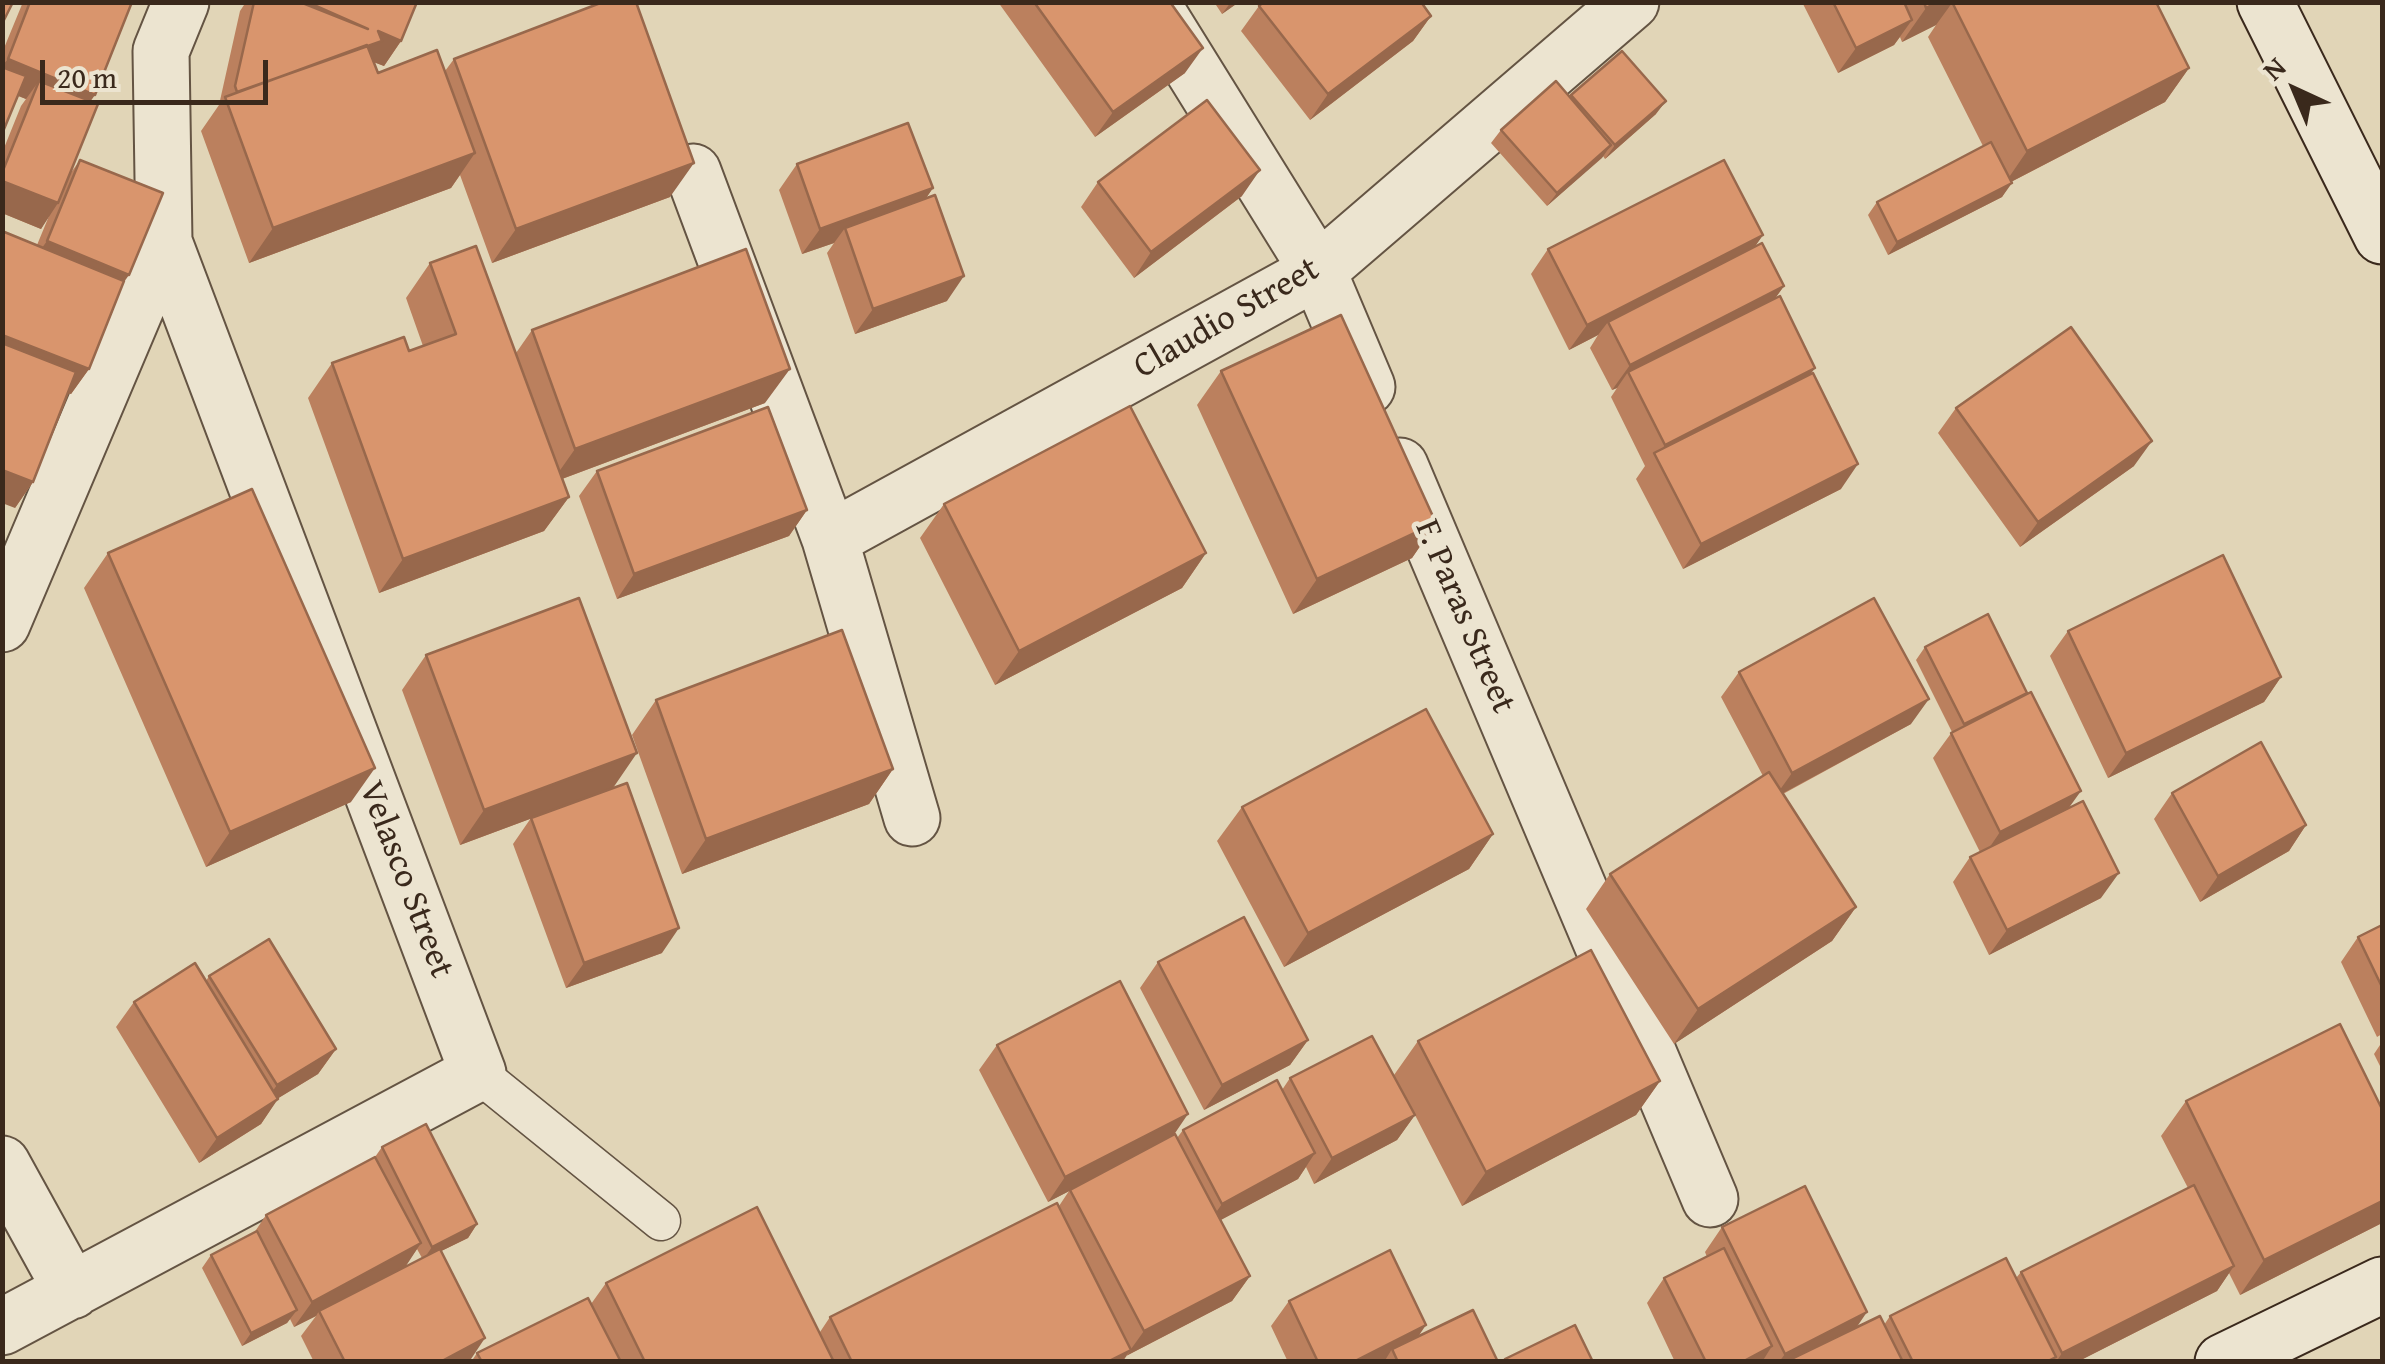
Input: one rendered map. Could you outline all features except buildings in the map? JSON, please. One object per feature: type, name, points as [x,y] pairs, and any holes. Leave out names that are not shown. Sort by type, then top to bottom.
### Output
[{"type":"street","name":"Velasco Street","points":[[181,2],[161,51],[164,242],[478,1073]]},
{"type":"street","name":"F. Paras Street","points":[[1151,2],[1318,271],[1710,1199]]},
{"type":"street","name":"Claudio Street","points":[[830,539],[1318,271],[1630,2]]},
{"type":"street","points":[[2266,2],[2382,236]]},
{"type":"street","points":[[693,172],[830,539],[912,818]]},
{"type":"street","points":[[2,624],[164,242]]},
{"type":"street","points":[[2,1326],[478,1073]]},
{"type":"street","points":[[2,1164],[72,1291]]},
{"type":"street","points":[[2223,1362],[2290,1347],[2382,1285]]},
{"type":"lane","points":[[478,1073],[661,1220]]}]
